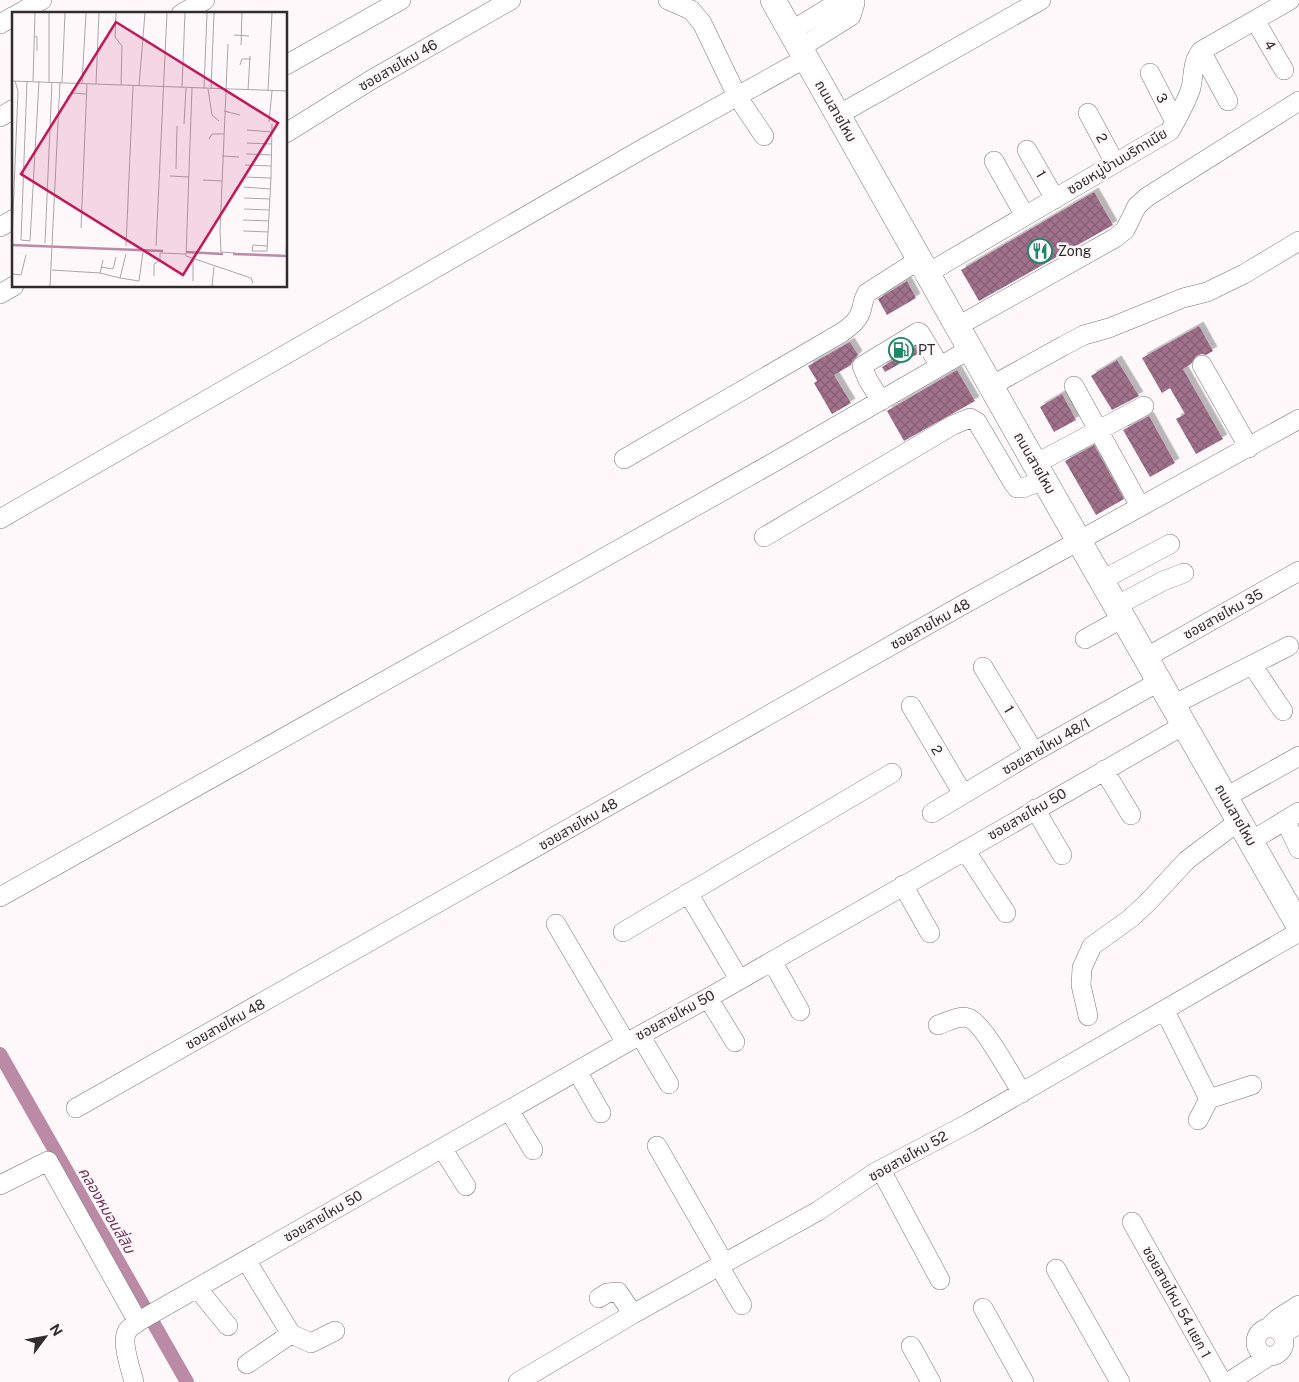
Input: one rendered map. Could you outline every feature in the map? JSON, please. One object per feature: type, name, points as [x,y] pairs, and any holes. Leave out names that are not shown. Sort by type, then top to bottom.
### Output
[{"type":"main road","name":"ถนนสายไหม","points":[[773,0],[1039,472],[1147,657],[1299,926]]},
{"type":"street","points":[[21,12],[42,0]]},
{"type":"street","points":[[184,12],[205,0]]},
{"type":"street","points":[[288,64],[401,0]]},
{"type":"street","name":"ซอยสายไหม 46","points":[[288,132],[371,80],[512,0]]},
{"type":"street","points":[[668,0],[691,10],[702,23],[737,96],[764,136]]},
{"type":"street","points":[[838,115],[1041,0]]},
{"type":"street","points":[[1228,101],[1201,51],[1290,0]]},
{"type":"street","points":[[0,519],[737,96],[799,46],[840,1],[858,2]]},
{"type":"street","points":[[0,24],[12,17]]},
{"type":"street","name":"4","points":[[1256,20],[1284,70]]},
{"type":"street","name":"ซอยหมู่บ้านบริทาเนีย","points":[[624,458],[841,333],[858,319],[862,309],[862,299],[867,293],[1025,216],[1170,131],[1191,88],[1195,58],[1201,51]]},
{"type":"street","name":"3","points":[[1150,73],[1175,122]]},
{"type":"street","points":[[958,326],[1115,238],[1125,230],[1137,206],[1147,197],[1299,101]]},
{"type":"street","points":[[0,117],[12,110]]},
{"type":"street","name":"2","points":[[1088,113],[1116,163]]},
{"type":"street","name":"1","points":[[1027,150],[1055,199]]},
{"type":"street","points":[[994,160],[1025,216]]},
{"type":"street","points":[[0,227],[12,220]]},
{"type":"street","points":[[992,386],[1084,335],[1109,328],[1183,298],[1207,292],[1244,274],[1299,241]]},
{"type":"street","points":[[0,294],[12,287]]},
{"type":"street","points":[[881,401],[862,366],[904,340],[918,332],[920,333],[940,366]]},
{"type":"street","points":[[0,897],[769,465],[970,349]]},
{"type":"street","points":[[1202,365],[1249,448]]},
{"type":"street","points":[[1074,386],[1140,506]]},
{"type":"street","points":[[764,537],[953,425],[970,418],[977,422],[1013,484],[1017,488],[1022,488],[1039,472],[1098,429],[1144,406]]},
{"type":"street","name":"ซอยสายไหม 48","points":[[76,1108],[1079,540],[1299,419]]},
{"type":"street","points":[[1102,580],[1170,544]]},
{"type":"street","name":"ซอยสายไหม 35","points":[[1147,657],[1299,571]]},
{"type":"street","points":[[1085,639],[1163,581],[1184,573]]},
{"type":"street","name":"ซอยสายไหม 50","points":[[140,1321],[1104,770],[1252,665],[1289,646]]},
{"type":"street","points":[[1252,665],[1283,711]]},
{"type":"street","name":"1","points":[[984,667],[1034,752]]},
{"type":"street","name":"ซอยสายไหม 48/1","points":[[932,813],[1034,752],[1160,681]]},
{"type":"street","name":"2","points":[[911,706],[963,794]]},
{"type":"street","points":[[1226,797],[1299,756]]},
{"type":"street","points":[[1104,770],[1131,815]]},
{"type":"street","points":[[623,932],[892,773]]},
{"type":"street","points":[[1035,809],[1062,855]]},
{"type":"street","points":[[1088,1016],[1080,985],[1082,968],[1092,946],[1131,918],[1187,860],[1245,831],[1292,816],[1299,849]]},
{"type":"street","points":[[965,850],[1006,913]]},
{"type":"street","points":[[903,885],[930,933]]},
{"type":"street","points":[[688,893],[739,980]]},
{"type":"street","points":[[556,924],[633,1039],[669,1084]]},
{"type":"street","name":"ซอยสายไหม 52","points":[[518,1382],[633,1314],[818,1211],[881,1170],[969,1124],[1299,932]]},
{"type":"street","points":[[772,961],[800,1011]]},
{"type":"street","points":[[708,998],[734,1042]]},
{"type":"street","points":[[1165,1011],[1209,1099]]},
{"type":"street","points":[[938,1025],[959,1018],[967,1017],[974,1020],[984,1032],[1022,1093]]},
{"type":"street","points":[[577,1071],[601,1113]]},
{"type":"street","points":[[1198,1120],[1209,1099],[1252,1086]]},
{"type":"street","points":[[509,1110],[533,1150]]},
{"type":"street","points":[[657,1146],[742,1305]]},
{"type":"street","points":[[442,1148],[466,1186]]},
{"type":"street","points":[[0,1185],[48,1161],[140,1321],[128,1330],[125,1336],[125,1344],[134,1382]]},
{"type":"street","points":[[881,1170],[940,1280]]},
{"type":"street","name":"ซอยสายไหม 54 แยก 1","points":[[1132,1222],[1222,1382]]},
{"type":"street","points":[[246,1260],[291,1334],[311,1343],[335,1331]]},
{"type":"street","points":[[1056,1269],[1120,1382]]},
{"type":"street","points":[[197,1288],[228,1326]]},
{"type":"street","points":[[599,1298],[607,1293],[618,1292],[633,1314]]},
{"type":"street","points":[[1229,1382],[1283,1349],[1285,1344],[1275,1331],[1277,1319],[1299,1305]]},
{"type":"street","points":[[983,1308],[1023,1382]]},
{"type":"street","points":[[1275,1331],[1299,1324]]},
{"type":"street","points":[[247,1364],[291,1334]]},
{"type":"street","points":[[911,1346],[931,1382]]},
{"type":"building","points":[[1094,192],[1113,225],[979,301],[961,270]]},
{"type":"building","points":[[907,281],[916,298],[887,315],[878,299]]},
{"type":"building","points":[[1199,326],[1213,351],[1206,355],[1196,356],[1191,364],[1183,369],[1223,439],[1196,454],[1176,419],[1185,414],[1170,388],[1162,393],[1142,358]]},
{"type":"building","points":[[850,342],[858,355],[851,365],[834,375],[851,403],[832,414],[814,383],[817,381],[808,366]]},
{"type":"building","points":[[915,347],[919,353],[885,372],[882,367]]},
{"type":"building","points":[[1117,360],[1139,396],[1112,410],[1091,376]]},
{"type":"building","points":[[957,370],[975,401],[904,441],[887,411]]},
{"type":"building","points":[[1062,394],[1076,420],[1054,432],[1040,407]]},
{"type":"building","points":[[1149,416],[1175,463],[1150,477],[1123,430]]},
{"type":"building","points":[[1094,445],[1124,499],[1096,515],[1065,461]]},
{"type":"waterway","name":"คลองหมอนสี่สิบ","points":[[0,1054],[187,1382]]},
{"type":"place","name":"Zong","points":[[1040,251]]},
{"type":"place","name":"PT","points":[[901,350]]}]
